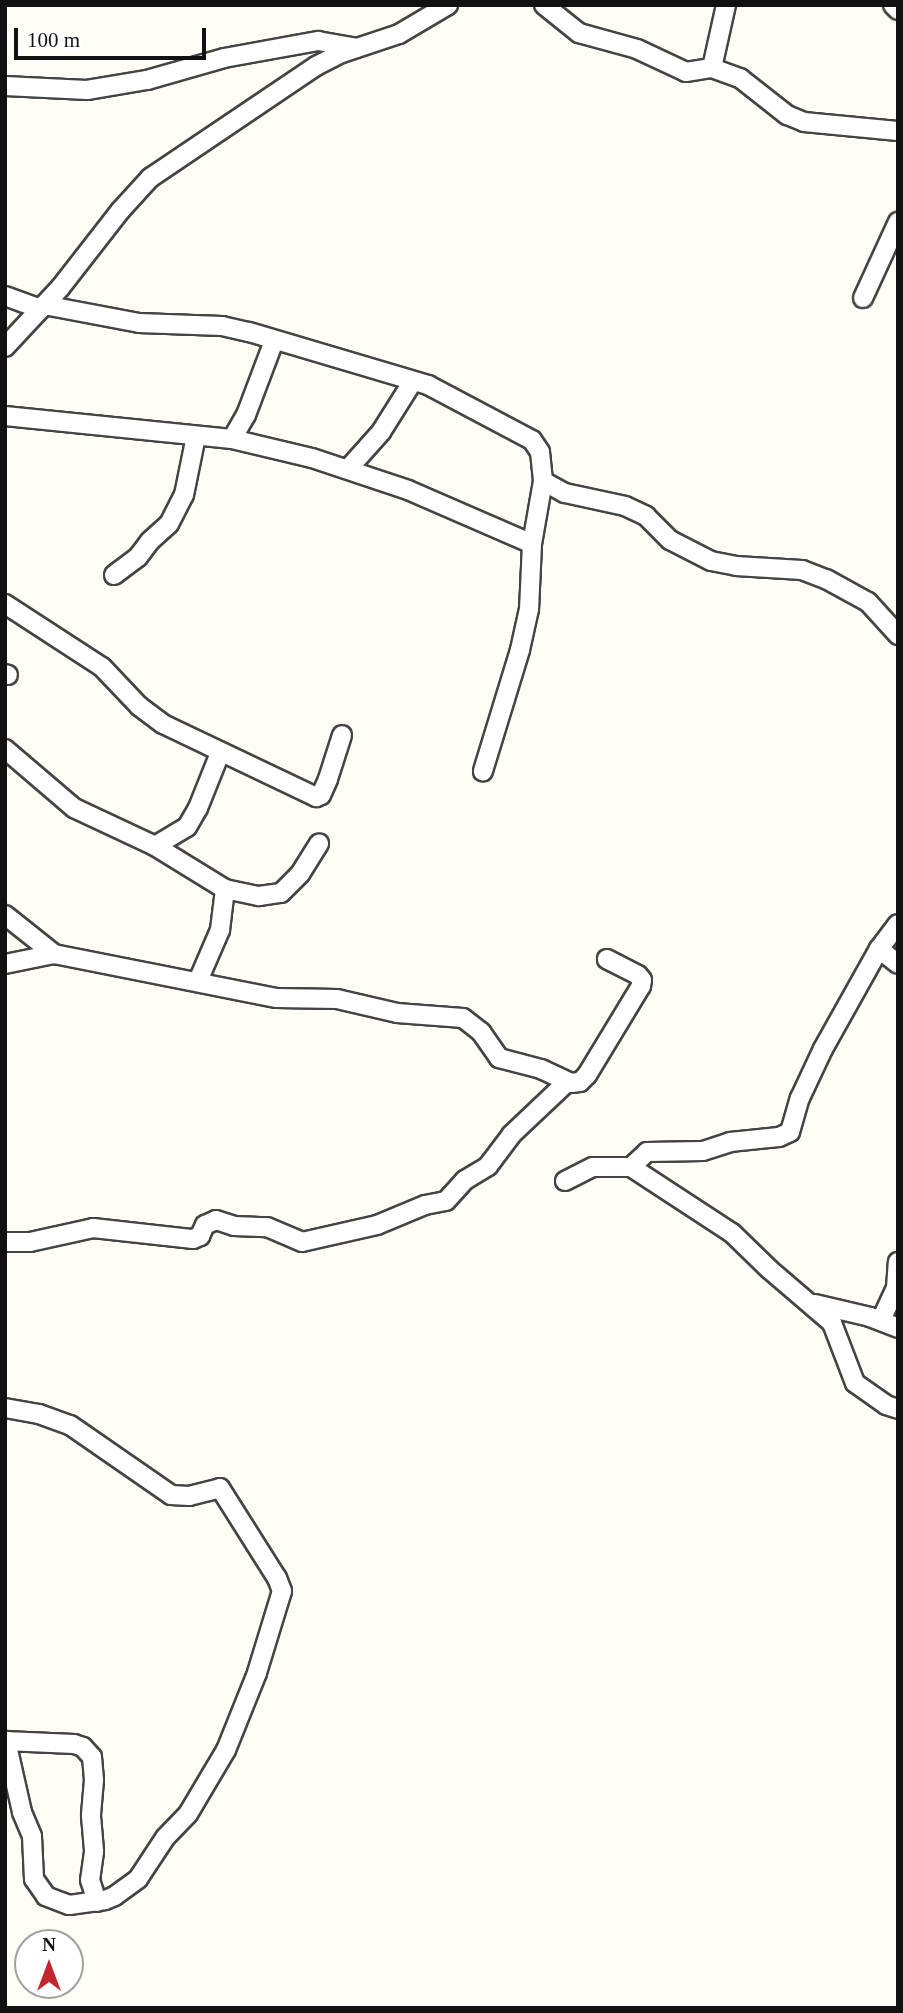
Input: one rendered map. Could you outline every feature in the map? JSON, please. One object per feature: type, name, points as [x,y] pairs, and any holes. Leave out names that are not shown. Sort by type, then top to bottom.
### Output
[{"type":"street","points":[[5,347],[150,178],[304,73],[356,48],[399,34],[448,5]]},
{"type":"street","points":[[544,5],[579,33],[637,49],[687,72],[712,68],[740,78],[787,116],[804,122],[898,131]]},
{"type":"street","points":[[712,68],[726,5]]},
{"type":"street","points":[[893,5],[898,10]]},
{"type":"street","points":[[5,86],[87,90],[147,80],[224,58],[318,41],[356,48]]},
{"type":"street","points":[[863,298],[898,222]]},
{"type":"street","points":[[5,296],[42,307],[139,323],[230,327],[413,381],[532,440],[540,452],[543,481],[531,544],[531,582],[526,623],[483,771]]},
{"type":"street","points":[[232,439],[246,415],[274,341]]},
{"type":"street","points":[[348,469],[381,432],[413,381]]},
{"type":"street","points":[[5,416],[232,439],[348,469],[418,495],[531,544]]},
{"type":"street","points":[[114,575],[138,557],[150,541],[169,524],[184,495],[196,436]]},
{"type":"street","points":[[543,481],[565,493],[625,506],[646,516],[670,540],[711,561],[736,566],[793,569],[827,579],[869,602],[898,635]]},
{"type":"street","points":[[5,604],[102,667],[139,706],[163,724],[316,797],[321,795],[328,779],[342,735]]},
{"type":"street","points":[[5,749],[75,808],[155,846],[225,889],[260,896],[281,893],[300,874],[319,843]]},
{"type":"street","points":[[155,846],[187,827],[198,808],[220,753]]},
{"type":"street","points":[[198,981],[220,930],[225,889]]},
{"type":"street","points":[[5,915],[54,954]]},
{"type":"street","points":[[631,1167],[647,1152],[703,1151],[730,1142],[779,1137],[790,1132],[810,1077],[879,949],[898,924]]},
{"type":"street","points":[[879,949],[898,964]]},
{"type":"street","points":[[5,964],[54,954],[297,1001],[337,999],[397,1013],[463,1018],[481,1032],[499,1058],[541,1069],[567,1082],[580,1082],[587,1075],[641,986],[642,980],[638,975],[607,959]]},
{"type":"street","points":[[5,1242],[30,1242],[93,1228],[193,1239],[200,1236],[205,1225],[216,1220],[234,1226],[267,1227],[302,1242],[377,1226],[425,1205],[446,1201],[465,1180],[488,1166],[511,1135],[567,1082]]},
{"type":"street","points":[[565,1181],[593,1167],[631,1167],[732,1233],[832,1323],[855,1383],[886,1405],[898,1409]]},
{"type":"street","points":[[881,1320],[896,1288],[898,1262]]},
{"type":"street","points":[[812,1303],[881,1320],[898,1328]]},
{"type":"street","points":[[5,1408],[39,1414],[70,1425],[171,1495],[190,1496],[220,1488],[281,1585],[281,1598],[257,1673],[226,1750],[188,1814],[164,1838],[138,1879],[115,1896],[97,1902],[69,1905],[55,1902],[46,1896],[34,1878],[32,1836],[22,1812],[6,1741],[74,1744],[83,1747],[92,1757],[94,1780],[91,1816],[94,1852],[90,1880],[97,1902]]}]
